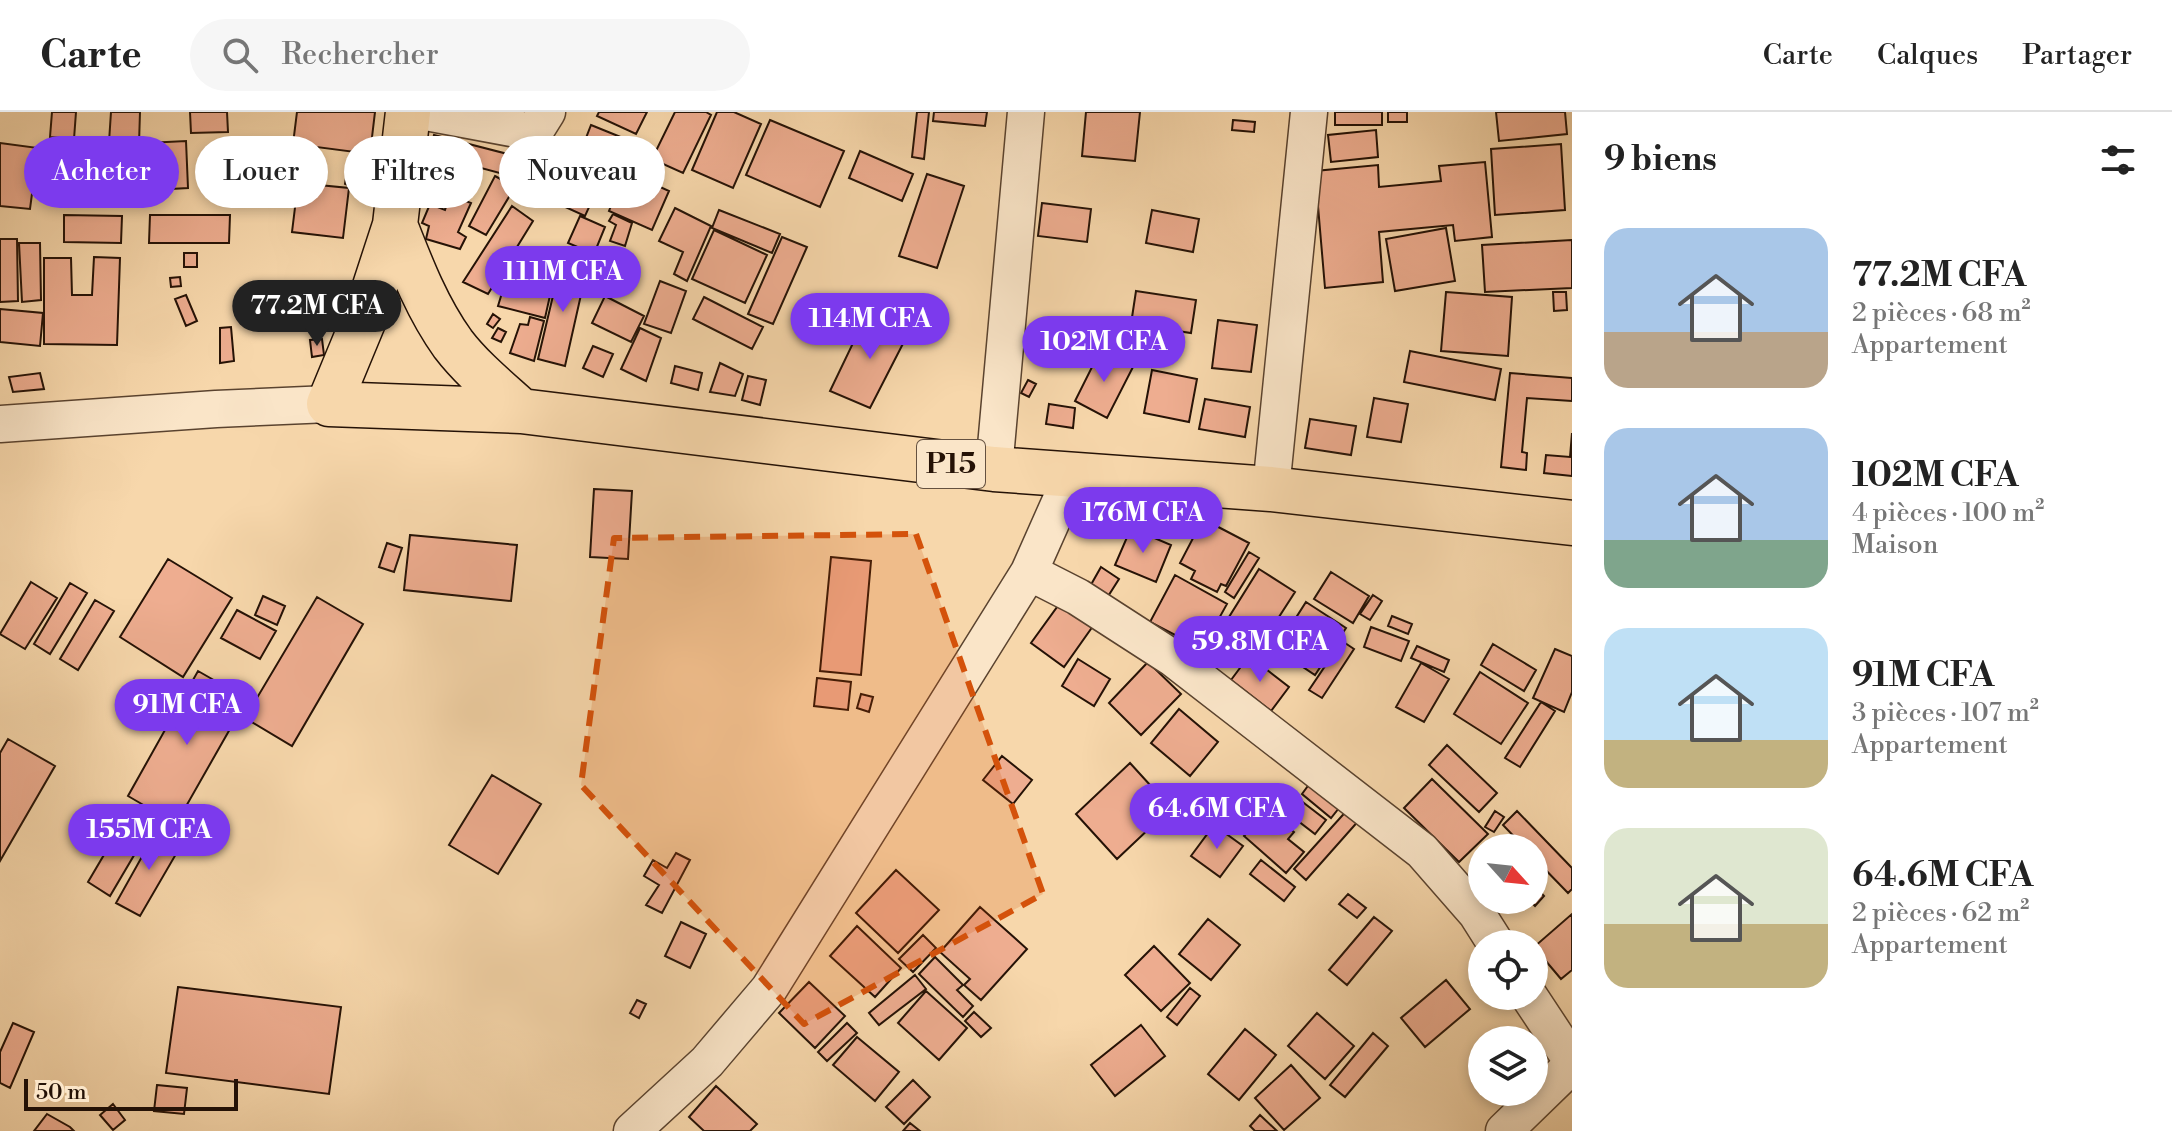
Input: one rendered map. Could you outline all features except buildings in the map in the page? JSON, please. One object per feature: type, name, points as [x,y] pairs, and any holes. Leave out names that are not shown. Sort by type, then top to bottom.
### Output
[{"type":"main road","points":[[329,404],[365,317],[395,225],[408,112]]},
{"type":"main road","points":[[395,225],[429,306],[454,344],[479,373],[521,411]]},
{"type":"main road","name":"P15","points":[[329,404],[521,411],[994,469],[1271,489],[1572,523]]},
{"type":"street","points":[[426,112],[527,131],[537,128],[547,112]]},
{"type":"street","points":[[994,469],[1026,112]]},
{"type":"street","points":[[1271,489],[1309,112]]},
{"type":"street","points":[[0,424],[329,404]]},
{"type":"street","points":[[632,1131],[707,1062],[769,989],[1029,572],[1073,473]]},
{"type":"street","points":[[1029,572],[1078,597],[1174,659],[1422,851],[1487,930]]},
{"type":"street","points":[[1504,1131],[1572,1063],[1538,1010]]},
{"type":"highlighted area","points":[[916,534],[1043,894],[804,1024],[581,785],[614,538]]}]
